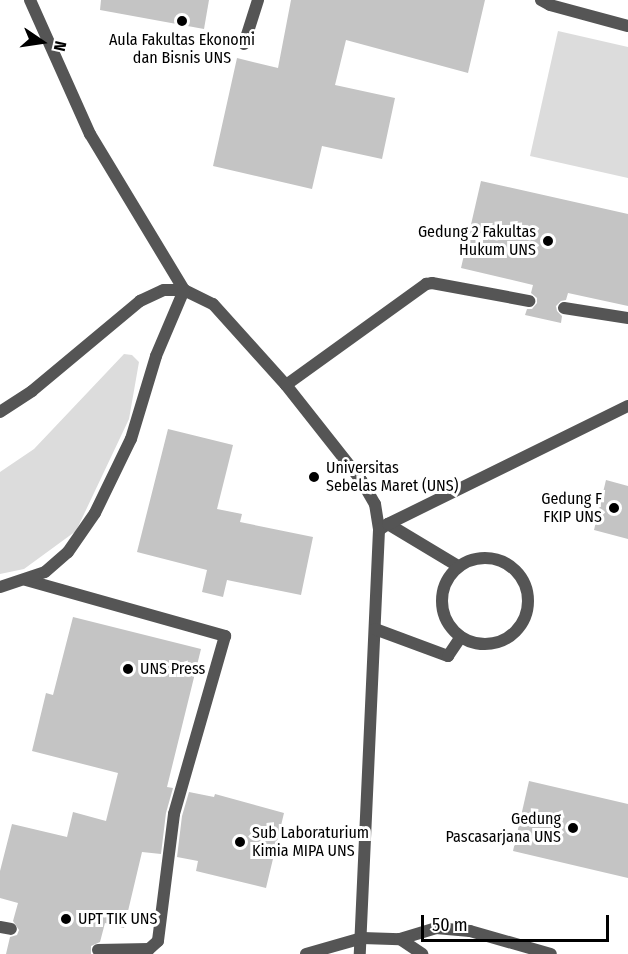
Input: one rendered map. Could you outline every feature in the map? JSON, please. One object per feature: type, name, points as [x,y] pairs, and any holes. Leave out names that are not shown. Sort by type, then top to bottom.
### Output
[{"type":"lane","points":[[30,0],[90,134],[184,290]]},
{"type":"lane","points":[[244,44],[258,0]]},
{"type":"lane","points":[[541,0],[550,5],[628,26]]},
{"type":"lane","points":[[286,385],[426,284],[432,283],[529,301]]},
{"type":"lane","points":[[0,412],[32,391],[140,301],[164,290],[184,290],[213,304],[286,385],[361,480],[375,504],[384,527],[375,629],[360,954]]},
{"type":"lane","points":[[0,587],[45,572],[68,552],[95,513],[130,439],[156,356],[184,290]]},
{"type":"lane","points":[[564,308],[628,318]]},
{"type":"lane","points":[[384,527],[628,406]]},
{"type":"lane","points":[[384,527],[458,566]]},
{"type":"lane","points":[[476,558],[495,558],[512,566],[524,580],[529,599],[525,618],[514,634],[497,643],[478,644],[461,637],[447,622],[441,602],[446,582],[458,566],[476,558]]},
{"type":"lane","points":[[26,580],[225,636],[174,814],[158,941],[150,949],[98,950]]},
{"type":"lane","points":[[375,629],[448,656],[461,637]]},
{"type":"lane","points":[[306,954],[362,938],[400,939],[436,928],[470,931],[551,954]]},
{"type":"lane","points":[[400,939],[422,954]]},
{"type":"shaded area","points":[[558,31],[628,47],[628,178],[530,156]]},
{"type":"shaded area","points":[[124,354],[132,355],[139,362],[129,419],[76,531],[24,569],[0,574],[0,472],[34,449]]},
{"type":"building","name":"Aula Fakultas Ekonomi dan Bisnis UNS","points":[[101,0],[209,0],[204,29],[100,10]]},
{"type":"building","points":[[291,0],[485,0],[468,73],[346,40],[335,85],[395,98],[382,159],[322,146],[312,189],[213,166],[237,58],[278,68]]},
{"type":"building","name":"Gedung 2 Fakultas Hukum UNS","points":[[481,181],[628,214],[628,306],[568,293],[566,300],[556,306],[562,316],[561,323],[525,315],[527,309],[532,309],[537,303],[537,298],[531,293],[533,285],[461,268]]},
{"type":"building","points":[[168,429],[233,445],[217,509],[242,514],[240,522],[313,537],[301,595],[227,580],[223,597],[202,592],[207,570],[137,552]]},
{"type":"building","name":"Gedung F FKIP UNS","points":[[606,480],[628,486],[628,539],[594,530]]},
{"type":"building","points":[[73,617],[201,649],[167,787],[173,788],[166,813],[161,854],[142,852],[124,928],[105,923],[100,942],[91,946],[91,954],[6,954],[10,937],[17,935],[19,930],[13,921],[18,903],[0,898],[0,871],[12,824],[67,837],[73,812],[106,821],[118,773],[32,751],[46,693],[53,695]]},
{"type":"building","name":"Gedung Pascasarjana UNS","points":[[529,781],[628,804],[628,878],[513,851]]},
{"type":"building","name":"Sub Laboraturium Kimia MIPA UNS","points":[[189,792],[214,797],[215,794],[284,813],[266,888],[196,871],[198,861],[177,857],[182,816]]},
{"type":"place","name":"Aula Fakultas Ekonomi dan Bisnis UNS","points":[[182,21]]},
{"type":"place","name":"Gedung 2 Fakultas Hukum UNS","points":[[548,241]]},
{"type":"place","name":"Universitas Sebelas Maret (UNS)","points":[[314,477]]},
{"type":"place","name":"Gedung F FKIP UNS","points":[[614,508]]},
{"type":"place","name":"UNS Press","points":[[128,669]]},
{"type":"place","name":"Gedung Pascasarjana UNS","points":[[573,828]]},
{"type":"place","name":"Sub Laboraturium Kimia MIPA UNS","points":[[240,842]]},
{"type":"place","name":"UPT TIK UNS","points":[[66,919]]}]
